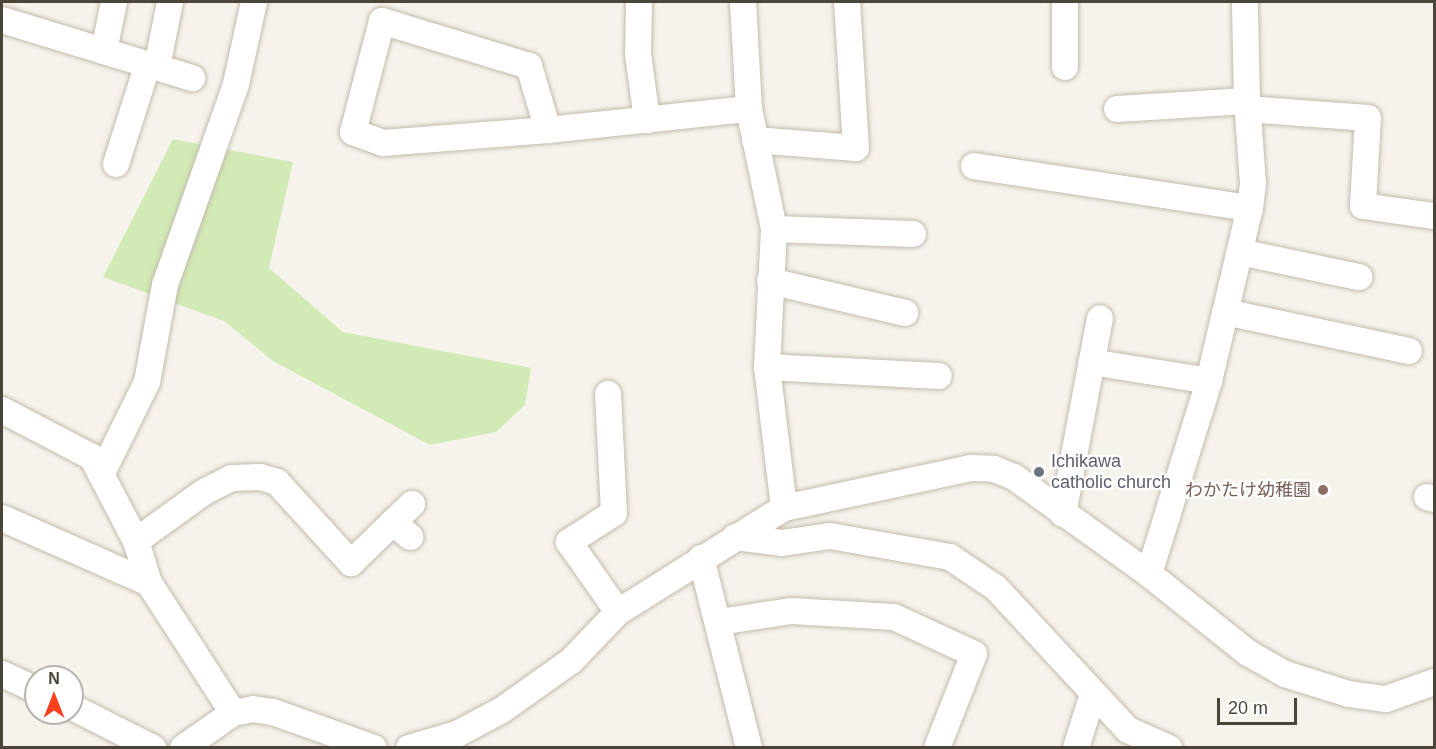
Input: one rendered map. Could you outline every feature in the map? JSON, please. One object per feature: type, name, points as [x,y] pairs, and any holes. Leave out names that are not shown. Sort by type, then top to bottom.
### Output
[{"type":"street","points":[[104,51],[114,2]]},
{"type":"street","points":[[116,165],[152,66],[170,2]]},
{"type":"street","points":[[102,473],[147,382],[165,285],[236,84],[254,2]]},
{"type":"street","points":[[639,2],[638,54],[647,120]]},
{"type":"street","points":[[743,2],[749,109],[774,229],[767,367],[784,508]]},
{"type":"street","points":[[755,140],[856,148],[847,2]]},
{"type":"street","points":[[1065,2],[1065,67]]},
{"type":"street","points":[[1149,573],[1209,381],[1250,208],[1253,184],[1247,105],[1245,2]]},
{"type":"street","points":[[2,20],[192,78]]},
{"type":"street","points":[[548,130],[529,66],[382,21],[352,132],[383,142],[548,130],[749,109]]},
{"type":"street","points":[[1117,109],[1247,105],[1368,118],[1363,206],[1434,216]]},
{"type":"street","points":[[974,166],[1250,208]]},
{"type":"street","points":[[774,229],[913,234]]},
{"type":"street","points":[[1240,252],[1359,277]]},
{"type":"street","points":[[770,282],[905,313]]},
{"type":"street","points":[[1225,312],[1409,351]]},
{"type":"street","points":[[1063,514],[1100,318]]},
{"type":"street","points":[[1091,362],[1209,381]]},
{"type":"street","points":[[767,367],[939,376]]},
{"type":"street","points":[[608,394],[614,513],[569,542],[618,612]]},
{"type":"street","points":[[2,410],[92,457],[136,541],[148,583],[233,713]]},
{"type":"street","points":[[409,747],[457,734],[502,710],[571,661],[618,612],[784,508],[970,468],[994,469],[1014,477],[1149,573],[1248,653],[1285,674],[1350,694],[1386,699],[1434,682]]},
{"type":"street","points":[[136,541],[204,492],[232,478],[260,477],[277,482],[351,562],[402,530],[412,504]]},
{"type":"street","points":[[2,518],[148,583]]},
{"type":"street","points":[[735,537],[782,543],[830,536],[950,557],[996,588],[1128,730],[1169,747]]},
{"type":"street","points":[[701,558],[749,747]]},
{"type":"street","points":[[719,622],[792,611],[894,618],[974,654],[937,747]]},
{"type":"street","points":[[2,674],[24,684]]},
{"type":"street","points":[[1076,747],[1093,694]]},
{"type":"street","points":[[183,747],[211,740],[233,713],[253,709],[273,712],[374,747]]},
{"type":"street","points":[[84,713],[153,747]]},
{"type":"green space","points":[[173,139],[293,162],[269,268],[343,332],[531,368],[525,405],[496,432],[430,445],[273,361],[224,321],[103,277]]},
{"type":"place","name":"Ichikawa catholic church","points":[[1039,472]]},
{"type":"place","name":"わかたけ幼稚園","points":[[1323,490]]}]
